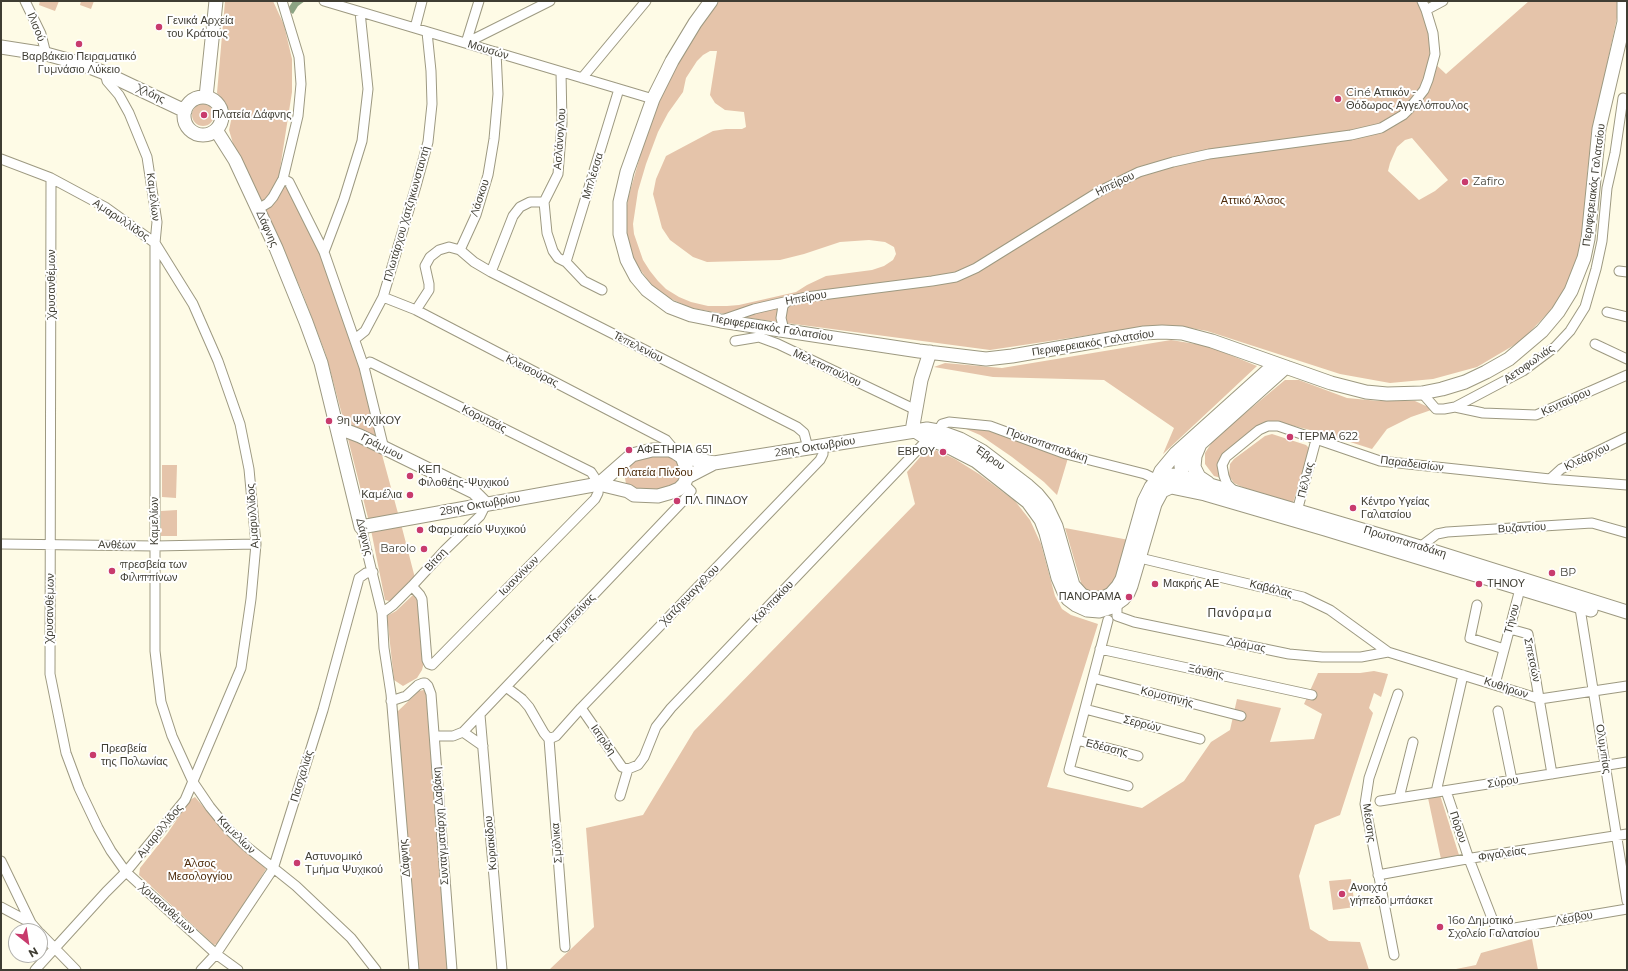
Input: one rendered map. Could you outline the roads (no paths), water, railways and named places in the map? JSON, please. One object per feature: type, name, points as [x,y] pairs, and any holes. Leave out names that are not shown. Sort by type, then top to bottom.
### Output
[{"type":"main road","points":[[206,98],[216,1]]},
{"type":"main road","name":"Περιφερειακός Γαλατσίου","points":[[711,1],[695,23],[672,61],[653,99],[627,172],[620,202],[619,223],[622,245],[627,260],[636,277],[647,290],[663,303],[691,315],[721,321],[986,359],[1012,356],[1144,333],[1182,333],[1331,383],[1366,392],[1387,394],[1422,393],[1465,382],[1486,372],[1509,359],[1542,331],[1558,312],[1572,291],[1584,258],[1588,239],[1599,129],[1624,22],[1624,1]]},
{"type":"main road","name":"Χλόης","points":[[1,47],[46,54],[78,63],[105,73],[185,111]]},
{"type":"main road","points":[[206,98],[217,103],[222,113],[222,120],[216,130],[205,135],[193,132],[186,123],[185,111],[193,100],[206,98]]},
{"type":"main road","name":"Δάφνης","points":[[216,130],[235,160],[282,261],[321,362],[361,527]]},
{"type":"main road","points":[[917,427],[924,351]]},
{"type":"main road","points":[[1209,484],[1199,477],[1194,467],[1195,456],[1200,444],[1281,365]]},
{"type":"main road","name":"Έβρου","points":[[917,427],[938,431],[960,439],[982,451],[1037,494],[1046,505],[1056,526],[1073,585],[1082,595],[1092,599],[1099,599],[1108,596],[1118,586],[1122,579],[1144,501],[1167,462],[1189,440],[1281,365]]},
{"type":"main road","name":"28ης Οκτωβρίου","points":[[361,527],[599,484],[628,491],[634,495],[658,496],[679,489],[685,480],[714,463],[808,448],[917,427]]},
{"type":"main road","name":"Έβρου","points":[[917,427],[947,446],[966,455],[1028,502],[1041,520],[1058,578],[1066,596],[1080,607],[1096,611]]},
{"type":"main road","name":"Γράμμου","points":[[338,432],[347,431],[474,492],[486,504]]},
{"type":"main road","points":[[1096,611],[1106,609],[1117,610],[1131,586],[1155,504],[1160,494],[1166,488],[1171,487],[1185,489],[1182,476],[1183,453],[1189,440]]},
{"type":"main road","name":"28ης Οκτωβρίου","points":[[599,484],[632,455],[652,450],[670,450],[679,455],[714,463]]},
{"type":"main road","points":[[679,455],[687,468],[685,480]]},
{"type":"main road","points":[[621,466],[621,479],[623,486],[628,491]]},
{"type":"main road","points":[[1157,480],[1170,475],[1182,476]]},
{"type":"main road","name":"Πρωτοπαπαδάκη","points":[[1182,476],[1234,491],[1296,515],[1520,589],[1627,612]]},
{"type":"main road","name":"Πρωτοπαπαδάκη","points":[[1185,489],[1296,515],[1420,547],[1580,602],[1627,621]]},
{"type":"street","name":"Ιλισού","points":[[25,1],[41,34],[46,54]]},
{"type":"street","points":[[258,209],[268,204],[283,179],[298,116],[301,84],[299,57],[282,1]]},
{"type":"street","name":"Μουσών","points":[[324,1],[354,7],[414,28],[653,99]]},
{"type":"street","points":[[414,28],[422,1]]},
{"type":"street","points":[[466,43],[479,1]]},
{"type":"street","points":[[582,78],[646,1]]},
{"type":"street","name":"Ηπείρου","points":[[721,321],[739,314],[787,301],[822,294],[956,277],[976,268],[1100,191],[1139,172],[1173,162],[1209,154],[1351,136],[1381,128],[1403,115],[1409,109],[1424,90],[1428,80],[1435,54],[1433,33],[1422,1]]},
{"type":"street","points":[[1426,10],[1443,1]]},
{"type":"street","points":[[466,43],[545,2]]},
{"type":"street","points":[[324,252],[344,199],[362,141],[368,89],[354,7]]},
{"type":"street","name":"Πλωτάρχου Χατζηκωνσταντή","points":[[356,339],[365,331],[383,297],[428,142],[432,104],[431,71],[427,32]]},
{"type":"street","name":"Λάσκου","points":[[460,250],[476,215],[488,175],[494,139],[498,94],[496,52]]},
{"type":"street","name":"Ασλάνογλου","points":[[544,202],[558,174],[562,123],[561,72]]},
{"type":"street","name":"Καμελίων","points":[[105,73],[107,81],[129,113],[148,157],[157,222],[155,243],[154,651],[161,702],[172,736],[193,782],[210,807],[228,829],[329,916],[351,938],[376,970]]},
{"type":"street","name":"Μπλέσσα","points":[[566,262],[619,89]]},
{"type":"street","name":"Αετοφωλιάς","points":[[1422,393],[1436,409],[1455,407],[1523,371],[1555,347],[1570,331],[1585,307],[1591,291],[1602,241],[1607,188],[1615,153],[1623,98]]},
{"type":"street","name":"Αμαρυλλίδος","points":[[1,159],[51,178],[106,207],[155,243],[193,304],[218,361],[240,424],[249,469],[256,544],[251,599],[241,668],[185,800],[126,872],[35,970]]},
{"type":"street","name":"Χρυσανθέμων","points":[[51,178],[52,544],[50,674],[66,753],[79,788],[111,851],[126,872],[216,954],[238,970]]},
{"type":"street","points":[[283,179],[289,182],[324,252],[356,339],[384,449]]},
{"type":"street","points":[[1594,189],[1607,188]]},
{"type":"street","points":[[491,272],[513,216],[520,207],[530,202],[544,202],[547,233],[553,251],[558,258],[566,262],[584,281],[602,290]]},
{"type":"street","points":[[416,310],[428,290],[429,284],[426,266],[430,257],[439,250],[449,247],[460,250]]},
{"type":"street","name":"Τεπελενίου","points":[[460,250],[474,262],[491,272],[797,427],[804,433],[808,448]]},
{"type":"street","name":"Κλεισούρας","points":[[383,297],[416,310],[666,440],[679,455]]},
{"type":"street","points":[[784,330],[781,318],[783,306],[787,301]]},
{"type":"street","points":[[1607,312],[1627,317]]},
{"type":"street","name":"Μελετοπούλου","points":[[735,341],[758,337],[778,344],[917,427]]},
{"type":"street","points":[[1595,344],[1627,359]]},
{"type":"street","name":"Κορυτσάς","points":[[364,367],[370,362],[591,472],[599,484]]},
{"type":"street","name":"Κενταύρου","points":[[1455,407],[1483,413],[1536,415],[1627,375]]},
{"type":"street","name":"Πρωτοπαπαδάκη","points":[[938,431],[942,424],[949,422],[990,426],[1066,454],[1145,474],[1157,480]]},
{"type":"street","name":"Παραδεισίων","points":[[1234,491],[1227,484],[1224,476],[1222,465],[1226,457],[1232,450],[1259,430],[1268,426],[1278,426],[1380,461],[1550,479],[1627,485]]},
{"type":"street","name":"Καλπακίου","points":[[628,769],[638,765],[644,757],[656,728],[671,708],[926,441],[917,427]]},
{"type":"street","name":"Κλεάρχου","points":[[1550,479],[1561,469],[1627,437]]},
{"type":"street","name":"Πέλλας","points":[[1296,515],[1316,440]]},
{"type":"street","name":"Χατζηευαγγέλου","points":[[549,739],[556,736],[581,708],[820,460],[823,454],[823,445]]},
{"type":"street","name":"Τρεμπεσίνας","points":[[463,732],[684,500],[690,491],[685,480]]},
{"type":"street","name":"Ιωαννίνων","points":[[412,586],[422,599],[427,660],[429,664],[432,665],[595,499],[598,493],[599,484]]},
{"type":"street","name":"Βίτση","points":[[382,613],[393,605],[445,550],[480,516],[486,504]]},
{"type":"street","name":"Βυζαντίου","points":[[1420,547],[1437,534],[1447,532],[1592,523],[1627,533]]},
{"type":"street","name":"Δάφνης","points":[[361,527],[382,613],[414,970]]},
{"type":"street","name":"Ανθέων","points":[[1,544],[155,546],[256,544]]},
{"type":"street","name":"Καβάλας","points":[[1140,558],[1303,597],[1330,610],[1388,652]]},
{"type":"street","name":"Πασχαλιάς","points":[[201,970],[216,954],[273,869],[322,710],[359,578],[366,573],[373,572]]},
{"type":"street","name":"Τήνου","points":[[1495,684],[1520,589]]},
{"type":"street","name":"Ολυμπίας","points":[[1580,602],[1627,901]]},
{"type":"street","name":"Τήνου","points":[[1477,605],[1470,638],[1504,649]]},
{"type":"street","points":[[1117,610],[1108,620],[1069,770],[1128,786]]},
{"type":"street","name":"Δράμας","points":[[1117,610],[1134,622],[1289,654],[1322,657],[1361,657],[1388,652]]},
{"type":"street","name":"Έβρου","points":[[1096,611],[1108,620]]},
{"type":"street","name":"Σπετσών","points":[[1510,629],[1528,634],[1552,774]]},
{"type":"street","name":"Ξάνθης","points":[[1100,649],[1312,695]]},
{"type":"street","name":"Κυθήρων","points":[[1388,652],[1540,699],[1627,686]]},
{"type":"street","points":[[1436,792],[1463,675]]},
{"type":"street","name":"Κομοτηνής","points":[[1093,678],[1241,716]]},
{"type":"street","name":"Συνταγματάρχη Δαβάκη","points":[[391,701],[406,696],[418,685],[425,683],[431,694],[452,970]]},
{"type":"street","points":[[506,687],[522,699],[529,707],[549,739]]},
{"type":"street","name":"Μέσσης","points":[[1394,955],[1365,804],[1369,778],[1398,694]]},
{"type":"street","name":"Ιατρίδη","points":[[581,708],[622,767],[628,769]]},
{"type":"street","name":"Σερρών","points":[[1085,709],[1200,739]]},
{"type":"street","points":[[1498,711],[1512,780]]},
{"type":"street","name":"Κυριακίδου","points":[[480,715],[502,970]]},
{"type":"street","points":[[435,736],[453,736],[463,732],[483,746]]},
{"type":"street","name":"Σμόλικα","points":[[549,739],[566,947]]},
{"type":"street","name":"Εδέσσης","points":[[1077,740],[1138,756]]},
{"type":"street","points":[[1399,798],[1413,742]]},
{"type":"street","name":"Σύρου","points":[[1380,801],[1627,762]]},
{"type":"street","points":[[620,796],[628,769]]},
{"type":"street","name":"Πόρου","points":[[1446,791],[1469,859],[1497,931]]},
{"type":"street","name":"Φιγαλείας","points":[[1378,875],[1627,834]]},
{"type":"street","points":[[1,861],[31,923]]},
{"type":"street","points":[[1,907],[31,923]]},
{"type":"street","name":"Λέσβου","points":[[1497,931],[1627,909]]},
{"type":"street","points":[[48,942],[76,970]]},
{"type":"place","name":"Γενικά Αρχεία του Κράτους","points":[[159,27]]},
{"type":"place","name":"Βαρβάκειο Πειραματικό Γυμνάσιο Λύκειο","points":[[79,44]]},
{"type":"place","name":"Ciné Αττικόν - Θόδωρος Αγγελόπουλος","points":[[1338,99]]},
{"type":"place","name":"Πλατεία Δάφνης","points":[[204,115]]},
{"type":"place","name":"Zafiro","points":[[1465,182]]},
{"type":"place","name":"9η ΨΥΧΙΚΟΥ","points":[[329,421]]},
{"type":"place","name":"ΤΕΡΜΑ 622","points":[[1290,437]]},
{"type":"place","name":"ΑΦΕΤΗΡΙΑ 651","points":[[629,450]]},
{"type":"place","name":"ΕΒΡΟΥ","points":[[943,452]]},
{"type":"place","name":"ΚΕΠ Φιλοθέης-Ψυχικού","points":[[410,476]]},
{"type":"place","name":"Καμέλια","points":[[410,495]]},
{"type":"place","name":"ΠΛ. ΠΙΝΔΟΥ","points":[[677,501]]},
{"type":"place","name":"Κέντρο Υγείας Γαλατσίου","points":[[1353,508]]},
{"type":"place","name":"Φαρμακείο Ψυχικού","points":[[420,530]]},
{"type":"place","name":"Barolo","points":[[424,549]]},
{"type":"place","name":"πρεσβεία των Φιλιππίνων","points":[[112,571]]},
{"type":"place","name":"BP","points":[[1552,573]]},
{"type":"place","name":"Μακρής ΑΕ","points":[[1155,584]]},
{"type":"place","name":"ΤΗΝΟΥ","points":[[1479,584]]},
{"type":"place","name":"ΠΑΝΟΡΑΜΑ","points":[[1129,597]]},
{"type":"place","name":"Πρεσβεία της Πολωνίας","points":[[93,755]]},
{"type":"place","name":"Αστυνομικό Τμήμα Ψυχικού","points":[[297,863]]},
{"type":"place","name":"Ανοιχτό γήπεδο μπάσκετ","points":[[1342,894]]},
{"type":"place","name":"16ο Δημοτικό Σχολείο Γαλατσίου","points":[[1440,927]]},
{"type":"district","name":"Πανόραμα","points":[[1240,613]]},
{"type":"park label","name":"Αττικό Άλσος","points":[[1253,201]]},
{"type":"park label","name":"Πλατεία Πίνδου","points":[[655,473]]},
{"type":"park label","name":"Άλσος Μεσολογγίου","points":[[200,870]]}]
